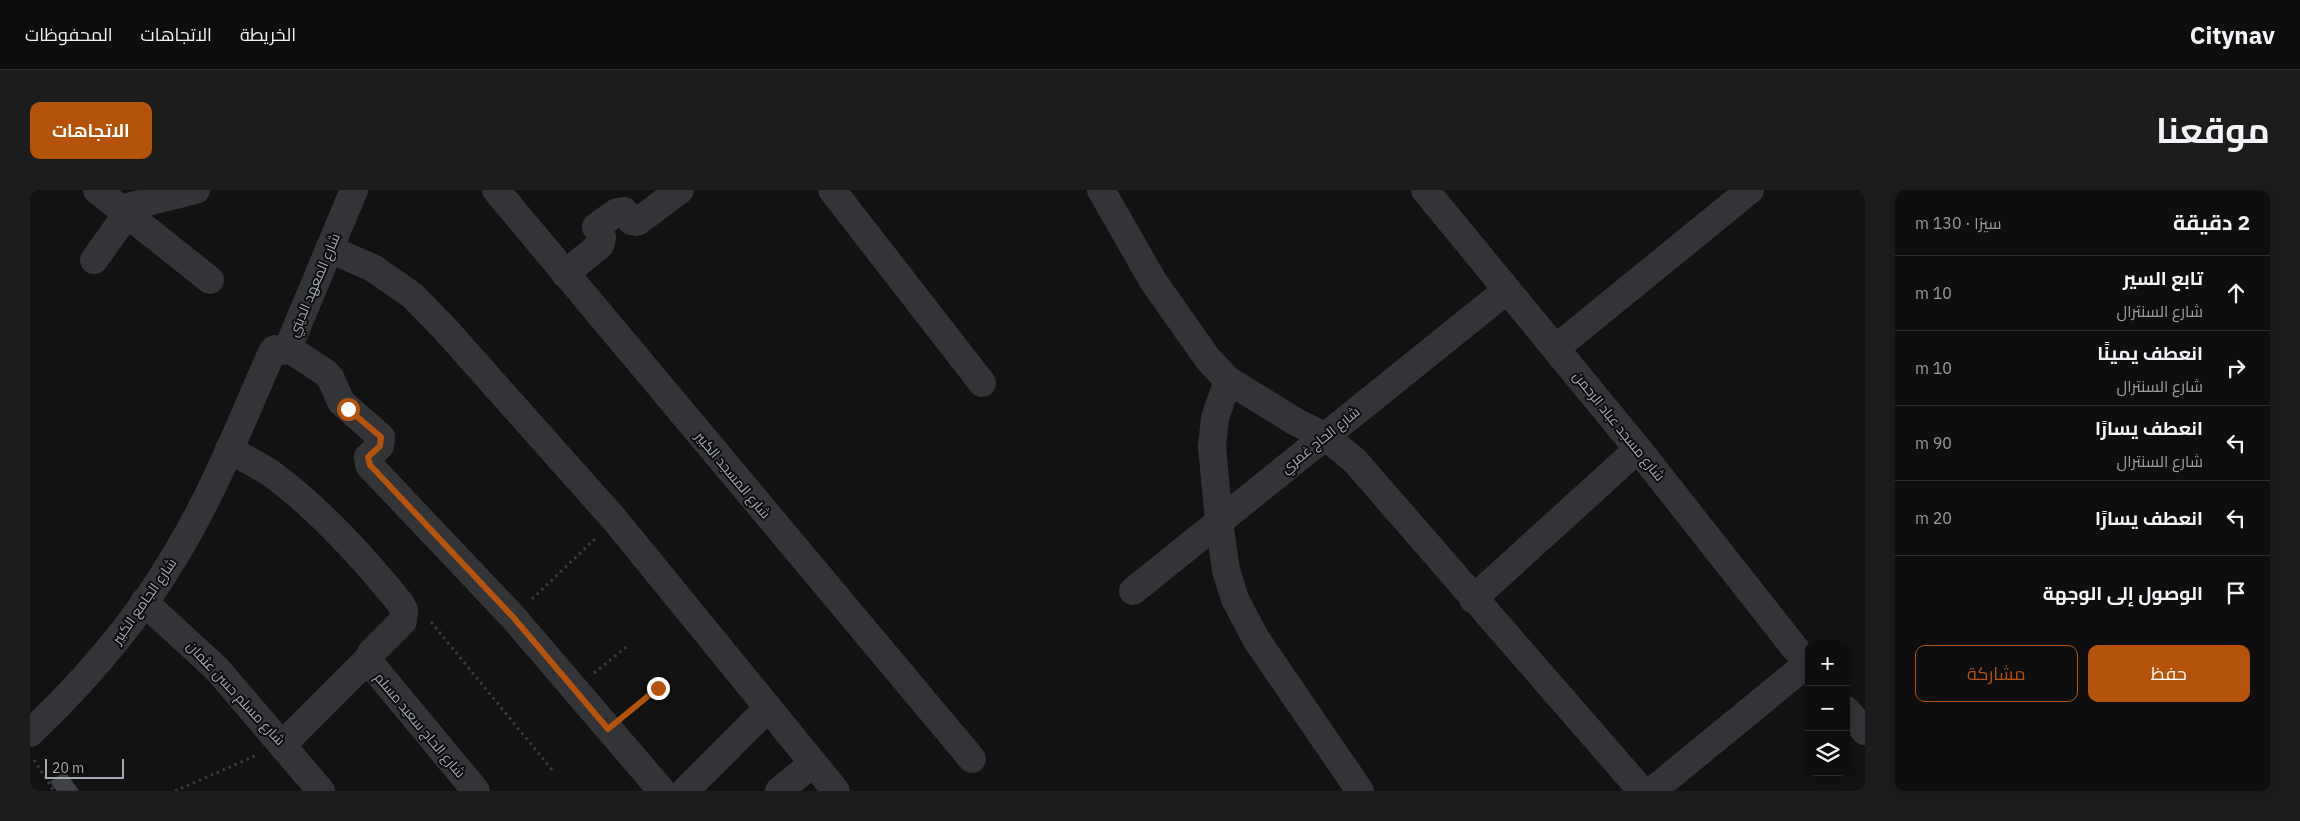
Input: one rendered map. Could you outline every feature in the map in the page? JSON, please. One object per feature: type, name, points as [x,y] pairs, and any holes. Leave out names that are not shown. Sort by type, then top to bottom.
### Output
[{"type":"street","points":[[96,190],[210,280]]},
{"type":"street","points":[[94,260],[124,211],[196,190]]},
{"type":"street","name":"شارع المعهد الديني","points":[[229,449],[273,350],[283,351],[288,348],[354,190]]},
{"type":"street","name":"شارع المسجد الكبير","points":[[496,190],[972,759]]},
{"type":"street","points":[[565,274],[600,244],[602,237],[596,227],[617,212],[624,212],[631,221],[637,222],[680,190]]},
{"type":"street","points":[[832,190],[982,383]]},
{"type":"street","points":[[1101,190],[1153,280],[1208,359],[1228,380],[1296,422],[1325,436],[1354,461],[1642,791]]},
{"type":"street","name":"شارع مسجد عباد الرحمن","points":[[1425,190],[1638,449],[1805,661]]},
{"type":"street","points":[[1556,348],[1750,190]]},
{"type":"street","points":[[329,250],[373,268],[413,296],[615,520],[836,791]]},
{"type":"street","name":"شارع الحاج غمري","points":[[1133,591],[1508,290]]},
{"type":"street","points":[[288,348],[326,373],[331,379],[341,402],[381,437],[380,446],[368,457],[370,465],[513,617],[662,791]]},
{"type":"street","points":[[1228,380],[1215,418],[1212,446],[1219,522],[1226,570],[1235,599],[1256,639],[1360,791]]},
{"type":"street","points":[[229,449],[269,472],[333,528],[401,604],[404,616]]},
{"type":"street","name":"شارع الجامع الكبير","points":[[30,733],[87,675],[144,602],[176,555],[205,502],[229,449]]},
{"type":"street","points":[[1474,598],[1638,449]]},
{"type":"street","name":"شارع مسلم حسن عثمان","points":[[144,602],[217,670],[283,744],[313,788]]},
{"type":"street","name":"شارع الحاج سعيد مسلم","points":[[404,616],[400,626],[374,650],[369,658],[372,667],[476,791]]},
{"type":"street","points":[[283,744],[369,658]]},
{"type":"street","points":[[1652,791],[1805,667]]},
{"type":"street","points":[[685,791],[768,708]]},
{"type":"street","points":[[1850,715],[1865,732]]},
{"type":"street","points":[[779,791],[813,763]]},
{"type":"path","points":[[513,617],[615,520]]},
{"type":"path","points":[[404,616],[419,615],[430,621],[553,771]]},
{"type":"path","points":[[575,689],[629,646]]},
{"type":"path","points":[[608,729],[658,688]]},
{"type":"path","points":[[175,791],[283,744]]},
{"type":"path","points":[[30,752],[54,791]]},
{"type":"building","points":[[65,771],[79,791],[57,791],[50,782]]},
{"type":"route","points":[[348,409],[381,437],[380,446],[370,454],[367,460],[368,463],[513,617],[608,729],[658,688]]}]
